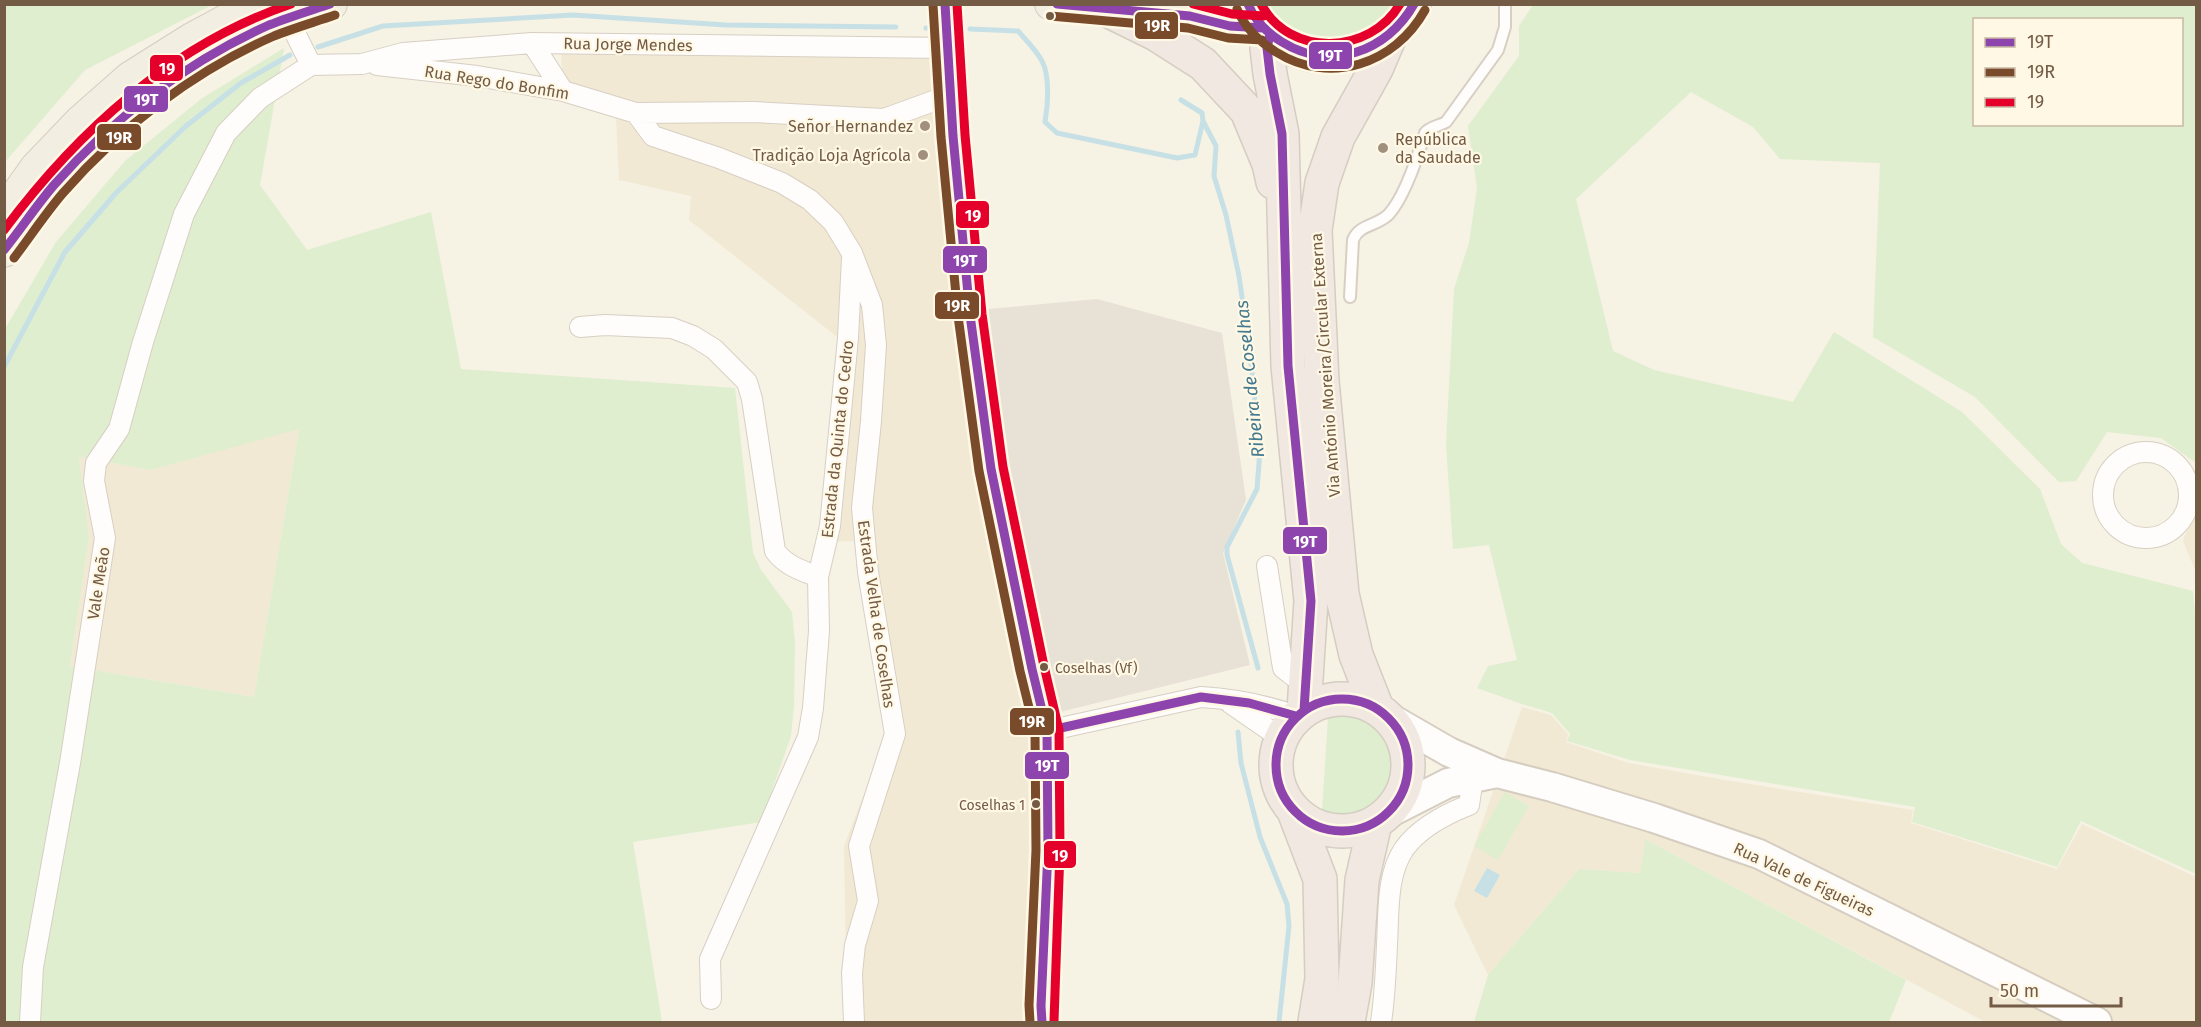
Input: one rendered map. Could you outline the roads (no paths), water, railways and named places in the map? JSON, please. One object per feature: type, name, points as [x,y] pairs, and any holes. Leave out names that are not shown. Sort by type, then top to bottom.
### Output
[{"type":"highway","points":[[1260,22],[1298,51],[1330,57],[1363,51],[1391,34],[1405,19],[1414,4]]},
{"type":"highway","points":[[1107,10],[1156,34],[1203,64],[1247,111],[1269,164],[1284,226]]},
{"type":"highway","name":"Via António Moreira/Circular Externa","points":[[1260,22],[1268,48],[1270,74],[1282,134],[1288,366],[1311,601],[1297,712],[1276,757],[1276,777],[1282,795],[1294,811],[1311,824],[1332,831],[1354,831],[1382,818]]},
{"type":"highway","name":"Via António Moreira/Circular Externa","points":[[1348,1023],[1355,983],[1362,880],[1382,818],[1401,796],[1408,776],[1408,755],[1402,735],[1383,712],[1356,654],[1342,594],[1322,381],[1315,230],[1322,183],[1338,137],[1376,69],[1391,34]]},
{"type":"highway","points":[[1297,712],[1321,701],[1339,698],[1358,699],[1383,712]]},
{"type":"highway","name":"Via António Moreira/Circular Externa","points":[[1294,811],[1320,879],[1322,979],[1315,1023]]},
{"type":"main road","points":[[4,213],[36,168],[80,122],[130,78],[192,39],[257,4]]},
{"type":"main road","points":[[4,251],[55,184],[99,139],[145,98],[205,58],[270,25],[331,4]]},
{"type":"main road","points":[[1051,4],[1190,16],[1230,26],[1260,22]]},
{"type":"street","points":[[945,4],[946,48],[970,315],[991,469],[1047,731],[1048,850],[1042,1023]]},
{"type":"street","points":[[294,31],[311,65]]},
{"type":"street","points":[[532,43],[563,91]]},
{"type":"street","name":"Rua Jorge Mendes","points":[[311,65],[362,63],[404,53],[532,43],[946,48]]},
{"type":"street","name":"Rua Rego do Bonfim","points":[[362,63],[477,76],[563,91],[636,113],[754,112],[884,119],[950,95]]},
{"type":"street","name":"Vale Meão","points":[[30,1023],[33,967],[70,763],[105,538],[94,481],[96,463],[119,429],[142,342],[184,214],[226,133],[260,98],[311,65]]},
{"type":"street","name":"Estrada Velha de Coselhas","points":[[636,113],[653,136],[782,183],[810,200],[832,222],[852,253],[872,305],[876,345],[862,508],[868,572],[895,734],[859,846],[868,901],[855,945],[852,973],[854,1023]]},
{"type":"street","name":"Estrada da Quinta do Cedro","points":[[711,999],[710,959],[808,737],[813,708],[819,631],[818,577],[830,526],[848,338],[852,253]]},
{"type":"street","points":[[580,327],[605,325],[672,328],[693,336],[714,350],[747,382],[752,399],[775,550],[790,566],[818,577]]},
{"type":"street","points":[[2141,452],[2155,453],[2168,458],[2179,467],[2186,480],[2192,509],[2170,530],[2158,536],[2144,538],[2130,535],[2118,528],[2106,510],[2103,489],[2107,476],[2116,464],[2127,456],[2141,452]]},
{"type":"street","points":[[1047,731],[1200,696],[1297,712],[1283,668],[1267,566]]},
{"type":"street","name":"Rua Vale de Figueiras","points":[[1383,712],[1485,775]]},
{"type":"street","points":[[1381,1023],[1385,996],[1390,889],[1395,868],[1404,848],[1422,831],[1449,813],[1469,805],[1485,775]]},
{"type":"street","name":"Rua Vale de Figueiras","points":[[1382,818],[1448,783],[1485,775],[1552,787],[1759,854],[2097,1023]]},
{"type":"lane","points":[[1350,297],[1353,240],[1356,234],[1361,229],[1379,222],[1394,208],[1416,162],[1425,133],[1428,129],[1446,122],[1498,50],[1505,27],[1505,4]]},
{"type":"water","points":[[1487,868],[1500,875],[1487,898],[1474,891]]},
{"type":"waterway","points":[[318,47],[383,26],[573,15],[726,25],[896,27]]},
{"type":"waterway","points":[[970,29],[1018,31],[1031,45],[1045,67],[1047,82],[1045,122],[1057,133],[1177,158],[1195,155],[1203,121],[1202,113],[1181,100]]},
{"type":"waterway","points":[[4,367],[65,252],[116,193],[186,126],[241,83],[290,55]]},
{"type":"waterway","name":"Ribeira de Coselhas","points":[[1203,121],[1216,146],[1214,176],[1226,215],[1239,276],[1260,450],[1257,489],[1227,547],[1227,555],[1258,668]]},
{"type":"waterway","name":"Ribeira de Coselhas","points":[[1238,732],[1241,763],[1260,837],[1287,904],[1289,926],[1279,1022]]},
{"type":"place","name":"Señor Hernandez","points":[[925,126]]},
{"type":"place","name":"República da Saudade","points":[[1383,148]]},
{"type":"place","name":"Tradição Loja Agrícola","points":[[923,155]]},
{"type":"place","name":"Coselhas (Vf)","points":[[1044,667]]},
{"type":"place","name":"Coselhas 1","points":[[1036,804]]}]
